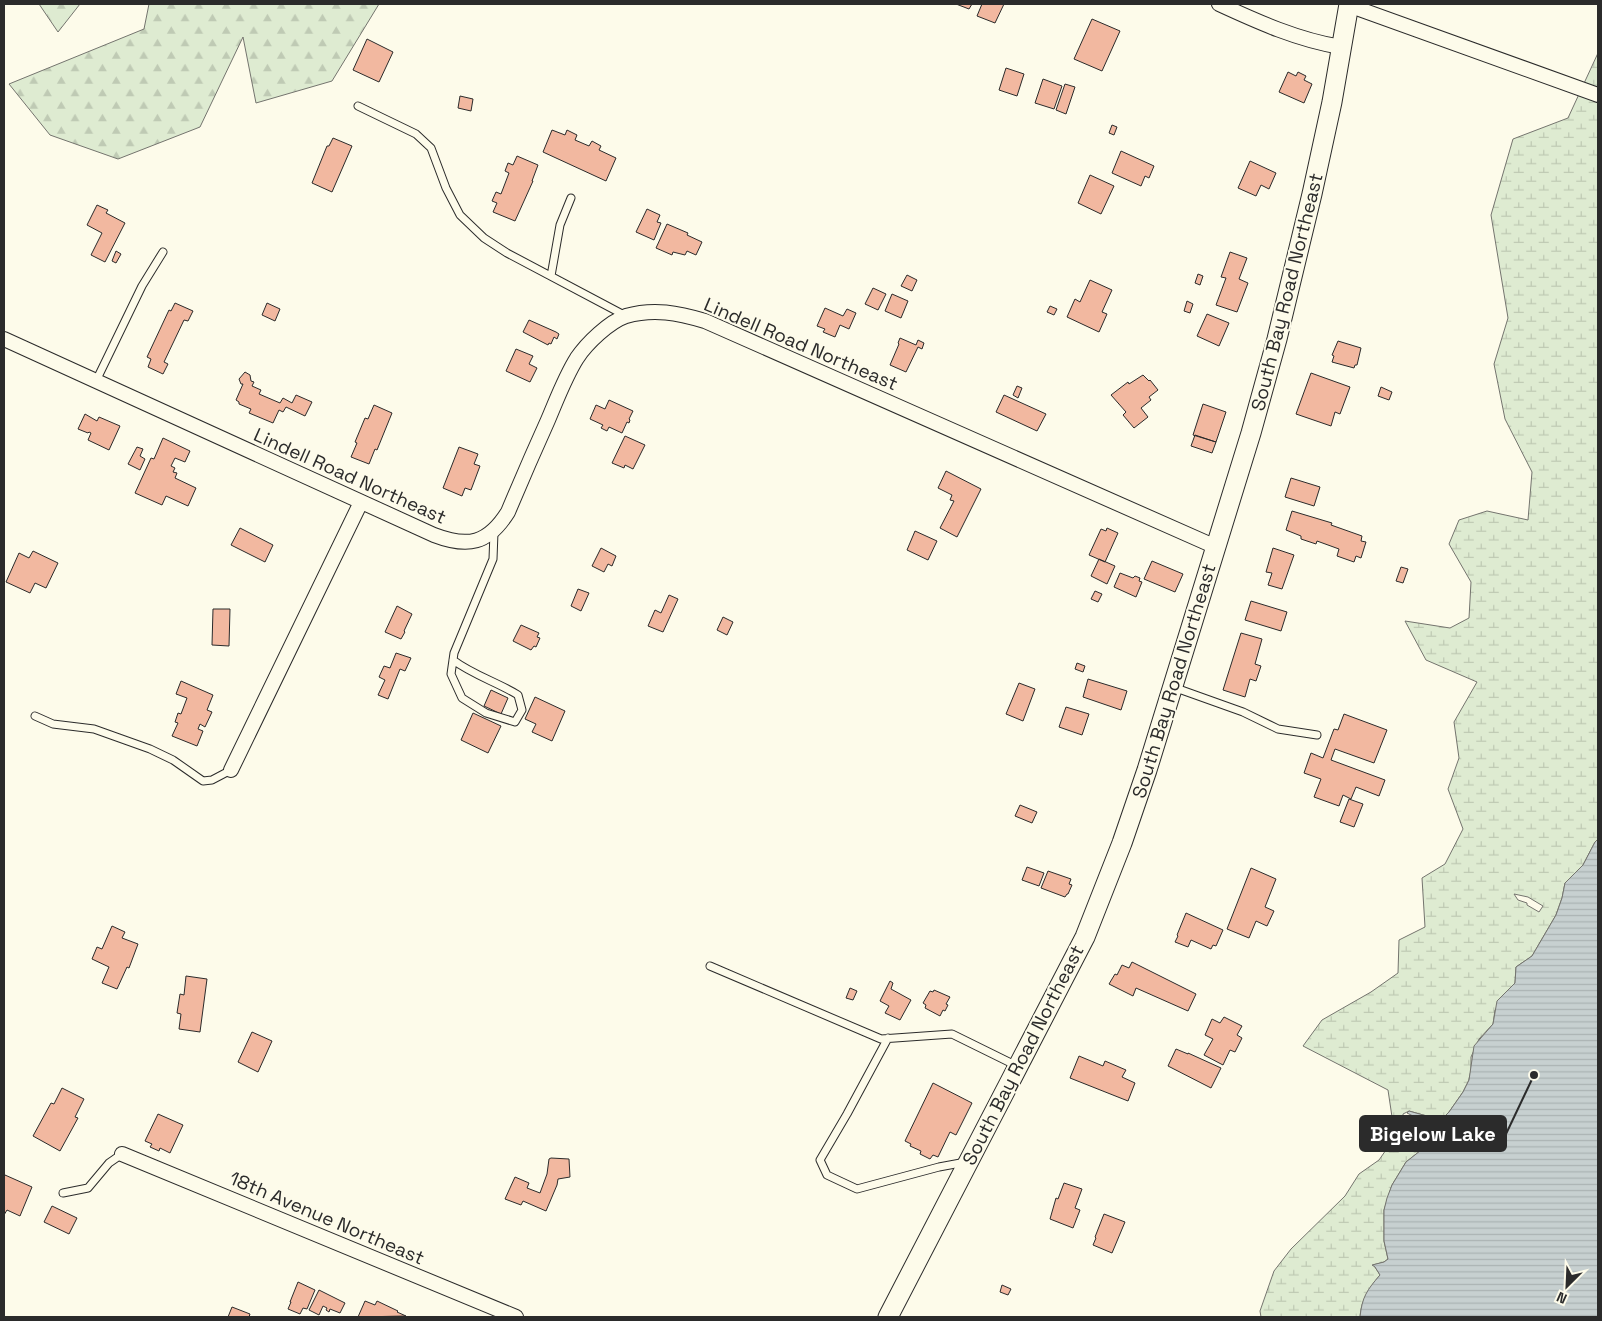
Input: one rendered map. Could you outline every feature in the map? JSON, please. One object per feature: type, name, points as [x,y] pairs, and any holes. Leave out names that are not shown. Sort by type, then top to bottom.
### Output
[{"type":"street","points":[[1219,4],[1269,26],[1322,44],[1341,47]]},
{"type":"street","points":[[1348,4],[1598,95]]},
{"type":"street","name":"South Bay Road Northeast","points":[[888,1317],[1085,937],[1122,843],[1173,687],[1251,433],[1277,339],[1332,102],[1348,4]]},
{"type":"street","name":"Lindell Road Northeast","points":[[4,338],[451,542],[467,542],[476,541],[494,531],[508,512],[564,383],[577,358],[585,348],[602,331],[626,316],[653,312],[674,312],[706,321],[1216,547]]},
{"type":"street","points":[[231,770],[361,502]]},
{"type":"street","name":"18th Avenue Northeast","points":[[122,1154],[516,1317]]},
{"type":"lane","points":[[358,106],[416,134],[431,148],[446,188],[460,215],[484,238],[507,253],[626,316]]},
{"type":"lane","points":[[551,276],[560,225],[571,198]]},
{"type":"lane","points":[[96,381],[142,286],[163,252]]},
{"type":"lane","points":[[453,660],[465,669],[504,686],[518,695],[522,710],[515,722],[486,713],[462,698],[451,674],[453,660],[454,653],[493,559],[494,531]]},
{"type":"lane","points":[[1173,687],[1243,712],[1278,730],[1317,735]]},
{"type":"lane","points":[[35,716],[53,724],[94,729],[150,749],[173,760],[203,781],[212,780],[231,770]]},
{"type":"lane","points":[[710,966],[881,1039],[952,1034],[1018,1067]]},
{"type":"lane","points":[[888,1038],[820,1160],[827,1175],[857,1189],[939,1167],[969,1162]]},
{"type":"lane","points":[[63,1193],[88,1188],[109,1162],[122,1154]]},
{"type":"green space","points":[[39,4],[80,4],[58,32]]},
{"type":"green space","points":[[149,4],[379,4],[332,81],[256,103],[243,37],[200,127],[118,159],[50,135],[9,84],[144,29]]},
{"type":"green space","points":[[1598,53],[1598,839],[1583,865],[1565,883],[1556,915],[1532,956],[1516,967],[1515,983],[1495,1010],[1493,1024],[1479,1039],[1471,1057],[1469,1080],[1449,1112],[1441,1120],[1409,1111],[1403,1114],[1404,1125],[1407,1131],[1423,1140],[1425,1147],[1406,1162],[1392,1185],[1384,1210],[1384,1241],[1388,1259],[1373,1265],[1380,1275],[1366,1295],[1360,1317],[1261,1317],[1260,1311],[1274,1271],[1291,1249],[1345,1196],[1359,1174],[1379,1160],[1395,1137],[1388,1090],[1303,1046],[1322,1020],[1371,992],[1398,973],[1399,940],[1425,927],[1422,878],[1445,864],[1463,829],[1448,789],[1459,758],[1454,722],[1477,682],[1426,660],[1405,621],[1450,628],[1469,618],[1471,582],[1449,544],[1459,520],[1487,511],[1528,520],[1532,472],[1505,419],[1494,364],[1508,318],[1491,215],[1513,139],[1568,118]],"holes":[[[1514,894],[1528,897],[1543,906],[1539,912],[1527,905],[1527,903],[1518,900]]]},
{"type":"shaded area","points":[[1598,839],[1598,1317],[1360,1317],[1366,1294],[1380,1275],[1372,1265],[1388,1259],[1384,1241],[1384,1210],[1387,1198],[1392,1185],[1406,1162],[1425,1147],[1423,1140],[1403,1127],[1416,1128],[1423,1124],[1423,1121],[1407,1113],[1409,1111],[1441,1120],[1463,1092],[1469,1080],[1474,1046],[1493,1024],[1497,1001],[1515,983],[1516,967],[1532,956],[1556,915],[1565,883],[1583,865]]},
{"type":"building","points":[[956,4],[972,4],[969,9]]},
{"type":"building","points":[[982,4],[1004,4],[995,23],[977,16]]},
{"type":"building","points":[[1092,19],[1120,31],[1102,71],[1074,59]]},
{"type":"building","points":[[367,39],[393,52],[379,82],[353,70]]},
{"type":"building","points":[[1006,68],[1024,74],[1017,96],[999,90]]},
{"type":"building","points":[[1288,72],[1296,76],[1298,72],[1306,76],[1304,80],[1312,84],[1304,103],[1279,92]]},
{"type":"building","points":[[1043,79],[1062,86],[1054,109],[1035,103]]},
{"type":"building","points":[[1065,84],[1075,87],[1066,114],[1056,110]]},
{"type":"building","points":[[460,96],[473,99],[471,111],[458,108]]},
{"type":"building","points":[[1112,125],[1117,127],[1114,135],[1109,133]]},
{"type":"building","points":[[552,130],[565,135],[567,130],[577,135],[575,140],[589,146],[592,141],[601,146],[599,150],[616,158],[606,181],[543,152]]},
{"type":"building","points":[[333,138],[352,146],[332,192],[312,183],[327,146],[329,146]]},
{"type":"building","points":[[1121,151],[1154,166],[1149,178],[1145,176],[1141,186],[1112,173]]},
{"type":"building","points":[[517,156],[538,165],[515,221],[493,212],[497,203],[492,201],[496,192],[501,194],[509,173],[505,171],[508,163],[513,165]]},
{"type":"building","points":[[1250,161],[1276,173],[1269,189],[1261,185],[1256,196],[1238,188]]},
{"type":"building","points":[[1090,175],[1114,186],[1101,214],[1078,203]]},
{"type":"building","points":[[97,205],[108,210],[106,213],[125,223],[105,262],[91,255],[102,233],[87,225]]},
{"type":"building","points":[[647,209],[660,215],[657,222],[661,223],[654,240],[636,232]]},
{"type":"building","points":[[667,224],[688,233],[687,235],[702,242],[696,255],[687,251],[685,255],[673,252],[672,255],[656,248]]},
{"type":"building","points":[[116,251],[121,254],[116,263],[112,261]]},
{"type":"building","points":[[1230,252],[1247,258],[1239,279],[1248,283],[1237,312],[1216,305],[1226,278],[1221,277]]},
{"type":"building","points":[[1198,274],[1203,276],[1200,285],[1195,283]]},
{"type":"building","points":[[907,275],[917,280],[912,291],[901,286]]},
{"type":"building","points":[[1090,280],[1112,290],[1102,312],[1107,314],[1099,332],[1067,317],[1075,299],[1080,302]]},
{"type":"building","points":[[873,288],[886,294],[878,310],[865,304]]},
{"type":"building","points":[[892,294],[908,301],[901,318],[885,311]]},
{"type":"building","points":[[1187,301],[1193,304],[1190,313],[1184,311]]},
{"type":"building","points":[[175,303],[193,311],[188,321],[184,320],[164,362],[168,364],[163,374],[148,367],[151,359],[147,357],[169,310],[171,311]]},
{"type":"building","points":[[267,303],[280,309],[275,321],[262,315]]},
{"type":"building","points":[[1050,306],[1057,309],[1054,315],[1047,312]]},
{"type":"building","points":[[825,308],[843,316],[847,309],[856,313],[849,329],[840,325],[835,337],[823,332],[825,329],[817,326]]},
{"type":"building","points":[[1207,314],[1229,323],[1219,346],[1197,336]]},
{"type":"building","points":[[529,320],[559,334],[557,339],[554,337],[551,344],[549,343],[548,345],[523,332]]},
{"type":"building","points":[[900,338],[916,345],[918,340],[924,343],[922,349],[918,347],[906,372],[890,365]]},
{"type":"building","points":[[1338,341],[1361,348],[1357,365],[1354,368],[1332,362],[1334,356],[1332,355]]},
{"type":"building","points":[[516,349],[533,356],[529,364],[537,368],[530,382],[506,371]]},
{"type":"building","points":[[245,372],[250,375],[251,381],[254,382],[252,386],[261,390],[259,394],[280,403],[283,398],[292,403],[296,395],[312,402],[305,416],[286,407],[283,412],[279,410],[273,423],[249,413],[251,409],[239,404],[236,400],[243,384],[241,384],[239,379]]},
{"type":"building","points":[[1311,373],[1350,387],[1340,414],[1335,412],[1331,426],[1296,414]]},
{"type":"building","points":[[1143,375],[1158,390],[1149,397],[1151,400],[1141,408],[1148,417],[1134,428],[1123,415],[1126,412],[1111,395],[1128,382],[1129,384]]},
{"type":"building","points":[[1017,386],[1022,388],[1018,398],[1013,395]]},
{"type":"building","points":[[1381,387],[1392,392],[1389,400],[1378,396]]},
{"type":"building","points":[[1004,395],[1046,414],[1037,431],[996,412]]},
{"type":"building","points":[[609,400],[633,411],[629,423],[627,422],[622,433],[609,427],[607,431],[601,428],[603,425],[590,419],[596,405],[605,409]]},
{"type":"building","points":[[1203,404],[1226,412],[1216,442],[1193,435]]},
{"type":"building","points":[[374,405],[392,413],[377,450],[375,449],[369,464],[351,457],[365,418],[368,419]]},
{"type":"building","points":[[85,414],[97,421],[99,417],[120,426],[109,450],[88,440],[91,433],[78,429]]},
{"type":"building","points":[[1195,435],[1216,442],[1212,453],[1191,446]]},
{"type":"building","points":[[625,436],[645,445],[633,469],[625,465],[624,468],[612,463]]},
{"type":"building","points":[[163,438],[190,451],[185,462],[175,458],[171,466],[175,468],[173,472],[177,473],[175,478],[196,488],[188,506],[166,496],[162,505],[135,493],[151,458],[154,459]]},
{"type":"building","points":[[137,447],[143,449],[140,456],[145,459],[140,470],[128,464]]},
{"type":"building","points":[[459,447],[478,454],[474,464],[480,466],[471,490],[465,488],[462,496],[443,488]]},
{"type":"building","points":[[946,471],[981,489],[957,537],[940,528],[954,501],[950,500],[952,495],[938,488]]},
{"type":"building","points":[[1291,478],[1320,487],[1314,506],[1285,497]]},
{"type":"building","points":[[1292,511],[1332,523],[1331,525],[1362,536],[1361,541],[1366,542],[1361,558],[1356,556],[1354,562],[1337,556],[1339,549],[1317,541],[1316,544],[1301,539],[1301,536],[1286,530]]},
{"type":"building","points":[[240,528],[273,545],[265,562],[231,545]]},
{"type":"building","points":[[1107,528],[1118,533],[1105,562],[1089,555],[1101,529],[1106,531]]},
{"type":"building","points":[[915,531],[937,541],[928,560],[907,550]]},
{"type":"building","points":[[601,548],[616,556],[612,566],[608,564],[604,572],[592,566]]},
{"type":"building","points":[[1273,548],[1294,555],[1282,589],[1268,585],[1272,573],[1266,572]]},
{"type":"building","points":[[33,551],[58,563],[46,588],[35,583],[30,593],[6,582],[19,553],[29,558]]},
{"type":"building","points":[[1099,559],[1115,566],[1107,584],[1091,576]]},
{"type":"building","points":[[1152,561],[1183,574],[1175,592],[1144,579]]},
{"type":"building","points":[[1401,567],[1408,569],[1403,583],[1396,581]]},
{"type":"building","points":[[1120,573],[1133,578],[1135,576],[1140,578],[1139,581],[1142,582],[1136,597],[1114,587]]},
{"type":"building","points":[[578,589],[589,593],[581,611],[571,606]]},
{"type":"building","points":[[1095,591],[1102,594],[1098,602],[1091,599]]},
{"type":"building","points":[[669,595],[678,599],[663,632],[648,626],[655,610],[661,613]]},
{"type":"building","points":[[1251,601],[1287,612],[1281,631],[1245,620]]},
{"type":"building","points":[[397,606],[412,614],[401,639],[385,632]]},
{"type":"building","points":[[213,609],[230,609],[229,646],[212,645]]},
{"type":"building","points":[[723,617],[733,622],[727,635],[717,630]]},
{"type":"building","points":[[521,625],[539,633],[537,637],[540,638],[536,647],[534,646],[531,650],[513,641]]},
{"type":"building","points":[[1241,633],[1262,639],[1255,664],[1261,666],[1256,681],[1250,679],[1245,697],[1223,690]]},
{"type":"building","points":[[396,653],[411,658],[405,671],[400,669],[388,699],[378,695],[385,680],[379,677],[384,666],[390,668]]},
{"type":"building","points":[[1077,663],[1085,666],[1083,672],[1075,669]]},
{"type":"building","points":[[1088,679],[1127,691],[1121,710],[1083,697]]},
{"type":"building","points":[[181,681],[213,695],[207,710],[212,712],[205,727],[200,724],[198,729],[203,731],[197,746],[172,736],[178,723],[175,722],[178,713],[181,714],[187,698],[176,694]]},
{"type":"building","points":[[1019,683],[1035,689],[1023,721],[1006,714]]},
{"type":"building","points":[[491,690],[508,698],[501,714],[484,706]]},
{"type":"building","points":[[535,697],[565,711],[552,741],[532,732],[536,724],[525,719]]},
{"type":"building","points":[[1066,707],[1089,714],[1082,735],[1059,727]]},
{"type":"building","points":[[473,713],[501,726],[488,753],[461,740]]},
{"type":"building","points":[[1344,714],[1387,730],[1374,763],[1335,749],[1331,760],[1385,780],[1379,796],[1356,787],[1351,799],[1343,795],[1339,806],[1314,797],[1321,779],[1304,773],[1311,753],[1323,758],[1334,729],[1338,730]]},
{"type":"building","points":[[1349,799],[1363,804],[1354,827],[1340,822]]},
{"type":"building","points":[[1020,805],[1037,812],[1032,823],[1015,816]]},
{"type":"building","points":[[1027,867],[1044,873],[1039,886],[1022,880]]},
{"type":"building","points":[[1251,868],[1276,879],[1265,907],[1274,911],[1267,926],[1256,921],[1249,938],[1227,929]]},
{"type":"building","points":[[1048,871],[1071,879],[1069,884],[1072,885],[1065,897],[1041,888]]},
{"type":"building","points":[[1186,913],[1223,930],[1216,946],[1213,945],[1211,949],[1191,940],[1188,947],[1175,942]]},
{"type":"building","points":[[112,926],[125,932],[122,938],[138,944],[129,968],[127,967],[117,989],[102,983],[109,967],[92,959],[97,947],[102,949]]},
{"type":"building","points":[[1132,962],[1196,994],[1188,1011],[1136,988],[1133,996],[1109,984],[1115,974],[1117,975],[1122,965],[1129,968]]},
{"type":"building","points":[[186,976],[207,979],[200,1032],[179,1029],[181,1014],[177,1013],[180,994],[184,995]]},
{"type":"building","points":[[890,981],[893,983],[891,989],[911,1000],[900,1020],[885,1013],[889,1006],[880,1001]]},
{"type":"building","points":[[850,988],[857,991],[853,1000],[846,998]]},
{"type":"building","points":[[934,990],[950,997],[945,1011],[943,1010],[940,1016],[925,1008],[926,1005],[923,1003],[930,991],[933,992]]},
{"type":"building","points":[[1224,1017],[1242,1026],[1237,1035],[1242,1038],[1235,1052],[1230,1050],[1223,1065],[1204,1055],[1213,1039],[1205,1035],[1212,1019],[1220,1023]]},
{"type":"building","points":[[252,1032],[272,1041],[258,1072],[238,1062]]},
{"type":"building","points":[[1176,1049],[1221,1068],[1211,1088],[1168,1066]]},
{"type":"building","points":[[1079,1056],[1103,1066],[1105,1061],[1126,1070],[1122,1077],[1135,1083],[1128,1101],[1070,1078]]},
{"type":"building","points":[[933,1083],[972,1103],[956,1135],[950,1132],[938,1157],[933,1155],[930,1159],[920,1154],[921,1151],[910,1146],[911,1144],[905,1141]]},
{"type":"building","points":[[62,1088],[84,1099],[75,1117],[78,1118],[60,1151],[33,1136],[51,1103],[54,1104]]},
{"type":"building","points":[[158,1114],[183,1125],[170,1153],[160,1148],[159,1151],[150,1147],[152,1144],[145,1141]]},
{"type":"building","points":[[549,1159],[569,1159],[570,1177],[558,1179],[546,1211],[523,1201],[521,1205],[505,1199],[515,1177],[529,1183],[527,1188],[540,1193],[547,1174]]},
{"type":"building","points":[[5,1175],[32,1187],[20,1216],[7,1210],[4,1215]]},
{"type":"building","points":[[1064,1183],[1082,1189],[1075,1208],[1080,1210],[1073,1228],[1050,1219],[1056,1198],[1058,1199]]},
{"type":"building","points":[[52,1206],[77,1218],[69,1234],[44,1222]]},
{"type":"building","points":[[1104,1214],[1125,1222],[1112,1253],[1093,1245]]},
{"type":"building","points":[[298,1282],[315,1290],[307,1309],[303,1308],[300,1314],[288,1309]]},
{"type":"building","points":[[1002,1285],[1011,1289],[1008,1295],[1000,1292]]},
{"type":"building","points":[[319,1290],[345,1303],[340,1313],[330,1309],[329,1312],[323,1306],[319,1315],[309,1310]]},
{"type":"building","points":[[365,1301],[375,1305],[377,1301],[406,1316],[358,1317]]},
{"type":"building","points":[[232,1307],[250,1314],[249,1317],[228,1317]]},
{"type":"place","name":"Bigelow Lake","points":[[1534,1075]]}]
